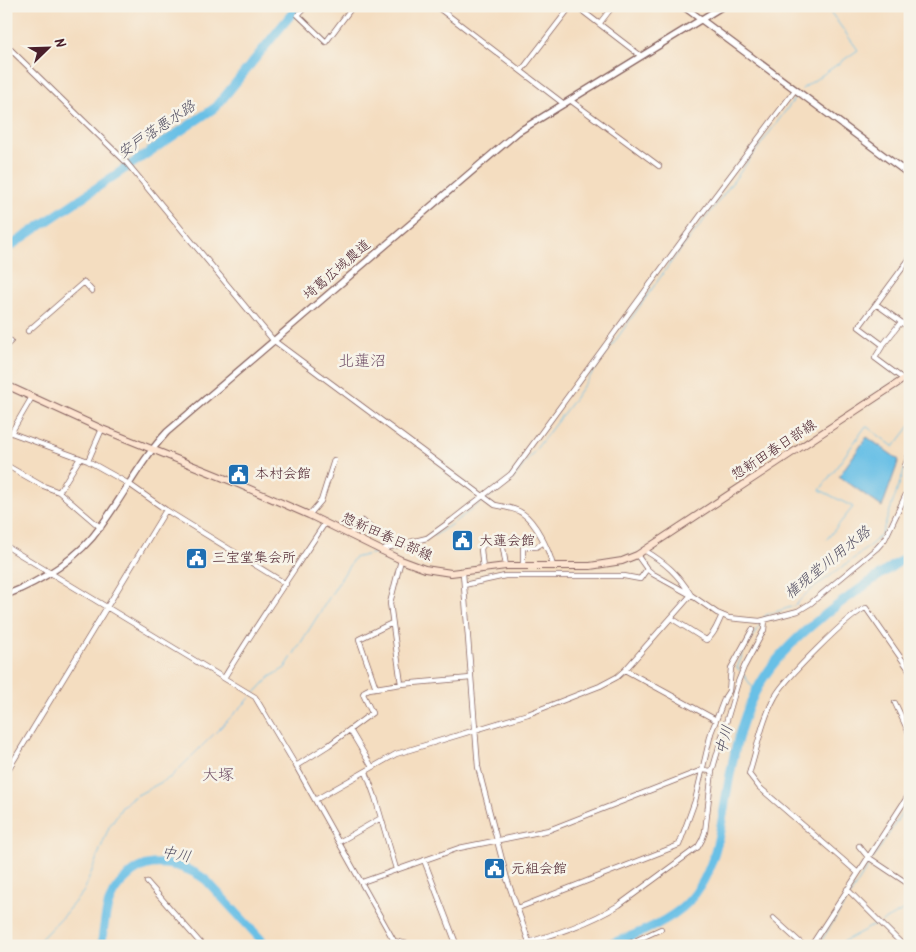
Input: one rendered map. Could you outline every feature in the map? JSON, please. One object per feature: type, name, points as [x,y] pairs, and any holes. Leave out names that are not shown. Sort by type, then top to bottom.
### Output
[{"type":"main road","name":"惣新田春日部線","points":[[6,385],[102,429],[325,523],[401,560],[439,572],[463,573],[506,566],[590,566],[637,555],[910,375]]},
{"type":"street","points":[[306,6],[298,15],[326,42],[353,6]]},
{"type":"street","points":[[436,6],[564,104]]},
{"type":"street","points":[[522,71],[571,6]]},
{"type":"street","points":[[576,6],[641,56]]},
{"type":"street","points":[[600,24],[613,6]]},
{"type":"street","points":[[683,6],[910,175]]},
{"type":"street","name":"埼葛広域農道","points":[[6,595],[25,588],[50,573],[86,544],[100,528],[152,449],[167,432],[518,132],[723,6]]},
{"type":"street","points":[[6,45],[126,162],[273,340],[489,501],[526,516],[544,542],[553,566]]},
{"type":"street","points":[[383,552],[386,548],[427,538],[511,474],[795,90]]},
{"type":"street","points":[[570,100],[659,166]]},
{"type":"street","points":[[901,169],[910,160]]},
{"type":"street","points":[[883,345],[858,327],[910,258]]},
{"type":"street","points":[[28,331],[84,282],[92,291]]},
{"type":"street","points":[[876,304],[910,329]]},
{"type":"street","points":[[901,322],[875,358],[910,384]]},
{"type":"street","points":[[6,346],[12,341]]},
{"type":"street","points":[[32,397],[9,432],[88,461],[130,484],[166,510],[286,584]]},
{"type":"street","points":[[88,461],[102,429]]},
{"type":"street","points":[[905,466],[910,452]]},
{"type":"street","points":[[60,492],[80,458]]},
{"type":"street","points":[[309,516],[321,500],[334,460]]},
{"type":"street","points":[[6,464],[41,484],[60,492],[100,528]]},
{"type":"street","points":[[637,555],[647,569],[722,615],[746,621],[765,620],[798,610],[811,603],[877,548],[885,539],[910,486]]},
{"type":"street","points":[[6,773],[166,510]]},
{"type":"street","points":[[349,535],[364,521],[372,529]]},
{"type":"street","points":[[224,678],[255,627],[286,584],[325,523]]},
{"type":"street","points":[[483,569],[481,549],[483,545],[496,541],[523,544],[523,566]]},
{"type":"street","points":[[502,542],[506,566]]},
{"type":"street","points":[[523,547],[536,547],[544,542]]},
{"type":"street","points":[[6,546],[255,697],[394,941],[416,946]]},
{"type":"street","points":[[644,550],[657,557],[677,574],[691,596]]},
{"type":"street","points":[[400,684],[390,603],[401,560]]},
{"type":"street","points":[[464,585],[505,576],[523,575],[624,576],[640,579],[647,569]]},
{"type":"street","points":[[463,573],[478,767],[507,879],[529,942]]},
{"type":"street","points":[[315,800],[396,754],[528,714],[600,686],[617,677],[691,596]]},
{"type":"street","points":[[858,873],[759,788],[749,774],[763,726],[775,697],[800,667],[837,630],[861,610],[866,608],[910,671]]},
{"type":"street","points":[[671,618],[706,640],[710,638],[722,615]]},
{"type":"street","points":[[516,946],[546,938],[619,906],[698,846],[704,832],[712,771],[738,682],[764,630],[765,620]]},
{"type":"street","points":[[376,688],[359,639],[392,623]]},
{"type":"street","points":[[518,908],[679,845],[695,800],[711,733],[729,691],[731,668],[752,630]]},
{"type":"street","points":[[625,670],[716,720]]},
{"type":"street","points":[[296,766],[372,713],[363,694],[365,691],[400,684],[471,678]]},
{"type":"street","points":[[895,703],[910,735]]},
{"type":"street","points":[[350,730],[372,768]]},
{"type":"street","points":[[362,882],[459,848],[550,830],[702,770],[712,771]]},
{"type":"street","points":[[366,772],[396,869]]},
{"type":"street","points":[[811,946],[910,793]]},
{"type":"street","points":[[339,842],[381,818]]},
{"type":"street","points":[[859,846],[868,856],[910,885]]},
{"type":"street","points":[[424,860],[457,946]]},
{"type":"street","points":[[147,882],[203,946]]},
{"type":"street","points":[[847,889],[904,946]]},
{"type":"street","points":[[773,918],[804,946]]},
{"type":"street","points":[[624,946],[662,929]]},
{"type":"water","points":[[867,437],[899,460],[882,507],[839,476]]},
{"type":"waterway","name":"安戸落悪水路","points":[[6,249],[216,107],[298,6]]},
{"type":"waterway","points":[[802,89],[858,50],[826,6]]},
{"type":"waterway","points":[[434,536],[513,479],[569,406],[671,262],[795,98]]},
{"type":"waterway","points":[[827,539],[853,507],[820,490],[866,426],[894,447],[910,426]]},
{"type":"waterway","name":"権現堂川用水路","points":[[764,618],[766,615],[794,606],[808,592],[874,542],[882,533],[905,468]]},
{"type":"waterway","points":[[387,550],[426,540]]},
{"type":"waterway","points":[[253,695],[270,677],[285,668],[354,558],[378,552]]},
{"type":"waterway","name":"中川","points":[[604,946],[624,939],[664,920],[682,908],[704,880],[721,828],[732,763],[741,727],[755,693],[774,663],[809,628],[849,596],[910,554]]},
{"type":"waterway","name":"権現堂川用水路","points":[[741,671],[737,668],[744,650],[761,623]]},
{"type":"waterway","name":"権現堂川用水路","points":[[743,674],[756,692]]},
{"type":"waterway","points":[[34,946],[84,891],[109,827],[122,807],[130,799],[171,777],[251,697]]},
{"type":"waterway","points":[[873,859],[910,800]]},
{"type":"waterway","points":[[818,946],[871,862]]},
{"type":"waterway","name":"中川","points":[[101,946],[105,917],[113,894],[133,872],[152,864],[180,867],[206,880],[267,946]]},
{"type":"waterway","points":[[882,922],[910,907]]},
{"type":"waterway","points":[[835,946],[878,923]]},
{"type":"place","name":"本村会館","points":[[239,474]]},
{"type":"place","name":"大蓮会館","points":[[463,541]]},
{"type":"place","name":"三宝堂集会所","points":[[196,558]]},
{"type":"place","name":"元組会館","points":[[495,869]]},
{"type":"district","name":"北蓮沼","points":[[362,361]]},
{"type":"district","name":"大塚","points":[[218,775]]}]
